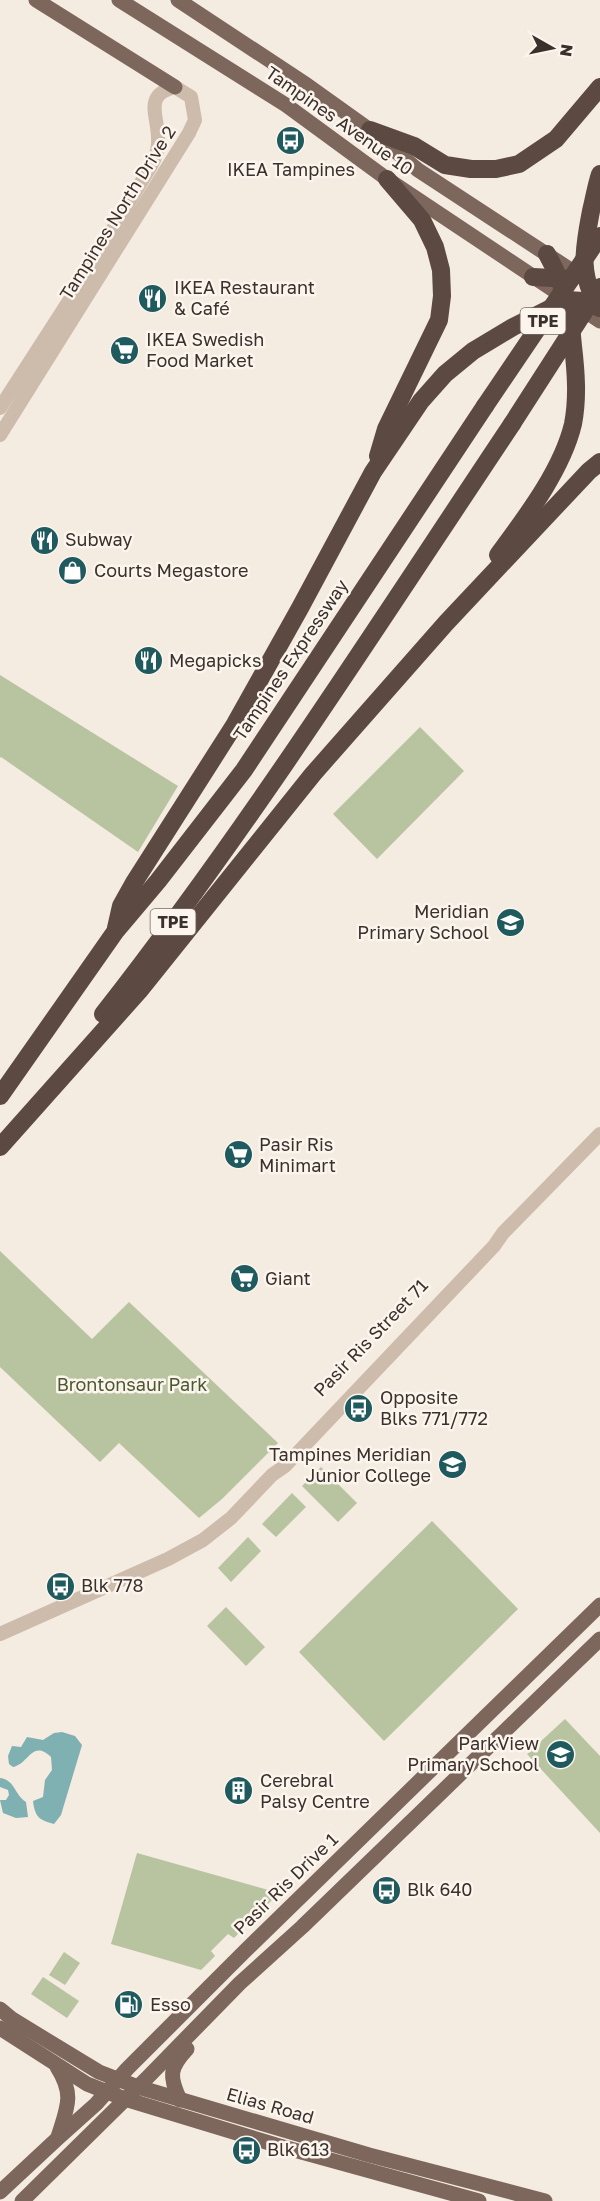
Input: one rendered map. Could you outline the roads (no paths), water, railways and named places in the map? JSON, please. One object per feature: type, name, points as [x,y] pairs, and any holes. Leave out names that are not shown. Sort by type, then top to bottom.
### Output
[{"type":"highway","points":[[370,130],[414,146],[445,165],[471,169],[496,169],[519,164],[556,138],[600,87]]},
{"type":"highway","points":[[597,292],[584,246],[600,174]]},
{"type":"highway","points":[[373,472],[386,429],[439,320],[442,296],[441,270],[435,248],[422,220],[387,179]]},
{"type":"highway","name":"Tampines Expressway","points":[[0,1096],[115,932],[158,881],[244,770],[600,236]]},
{"type":"highway","points":[[446,623],[531,509],[561,456],[572,424],[576,396],[574,351],[567,300],[560,278],[547,254]]},
{"type":"highway","points":[[533,278],[560,278],[597,292]]},
{"type":"highway","points":[[115,932],[121,906],[235,724],[373,472],[421,401],[445,374],[473,351],[513,327],[567,300],[597,292]]},
{"type":"highway","name":"TPE","points":[[0,1147],[193,896],[269,788],[512,424],[597,292]]},
{"type":"highway","points":[[0,1147],[139,991],[313,774],[446,623],[600,462]]},
{"type":"main road","points":[[36,0],[176,87]]},
{"type":"main road","name":"Tampines Avenue 10","points":[[119,0],[286,105],[387,179],[600,321]]},
{"type":"main road","name":"Tampines Avenue 10","points":[[178,0],[307,85],[370,130],[418,170],[547,254],[597,292]]},
{"type":"main road","name":"Pasir Ris Drive 1","points":[[0,2192],[96,2104],[245,1951],[600,1605]]},
{"type":"main road","points":[[22,2201],[211,2012],[600,1639]]},
{"type":"main road","name":"Elias Road","points":[[0,2009],[77,2060],[117,2080],[369,2155],[545,2201]]},
{"type":"main road","points":[[180,2100],[172,2082],[172,2071],[176,2060],[196,2040],[211,2012]]},
{"type":"main road","name":"Elias Road","points":[[0,2028],[87,2084],[125,2099],[276,2145],[479,2201]]},
{"type":"main road","points":[[55,2064],[67,2082],[68,2095],[57,2138]]},
{"type":"street","name":"Tampines North Drive 2","points":[[0,408],[70,300],[151,166],[159,136],[155,102],[164,90],[176,87],[191,97],[195,120],[189,133],[0,435]]},
{"type":"street","name":"Pasir Ris Street 71","points":[[0,1634],[168,1559],[203,1540],[231,1518],[272,1475],[285,1466],[430,1315],[494,1246],[503,1233],[600,1134]]},
{"type":"water","points":[[62,1732],[75,1736],[82,1745],[61,1815],[54,1824],[39,1817],[33,1801],[43,1797],[45,1780],[52,1770],[51,1757],[45,1752],[35,1751],[23,1762],[13,1767],[9,1764],[8,1756],[12,1746],[21,1747],[27,1737],[43,1740],[54,1733]]},
{"type":"water","points":[[0,1778],[9,1781],[26,1802],[28,1817],[16,1818],[3,1813],[0,1800],[6,1800],[9,1795],[8,1790],[0,1787]]},
{"type":"place","name":"IKEA Tampines","points":[[291,141]]},
{"type":"place","name":"IKEA Restaurant & Café","points":[[153,298]]},
{"type":"place","name":"IKEA Swedish Food Market","points":[[125,350]]},
{"type":"place","name":"Subway","points":[[44,540]]},
{"type":"place","name":"Courts Megastore","points":[[73,571]]},
{"type":"place","name":"Megapicks","points":[[148,661]]},
{"type":"place","name":"Meridian Primary School","points":[[510,922]]},
{"type":"place","name":"Pasir Ris Minimart","points":[[238,1155]]},
{"type":"place","name":"Giant","points":[[244,1279]]},
{"type":"place","name":"Opposite Blks 771/772","points":[[359,1408]]},
{"type":"place","name":"Tampines Meridian Junior College","points":[[452,1465]]},
{"type":"place","name":"Blk 778","points":[[60,1586]]},
{"type":"place","name":"ParkView Primary School","points":[[560,1754]]},
{"type":"place","name":"Cerebral Palsy Centre","points":[[239,1791]]},
{"type":"place","name":"Blk 640","points":[[386,1890]]},
{"type":"place","name":"Esso","points":[[129,2005]]},
{"type":"place","name":"Blk 613","points":[[246,2150]]},
{"type":"park label","name":"Brontonsaur Park","points":[[132,1385]]}]
